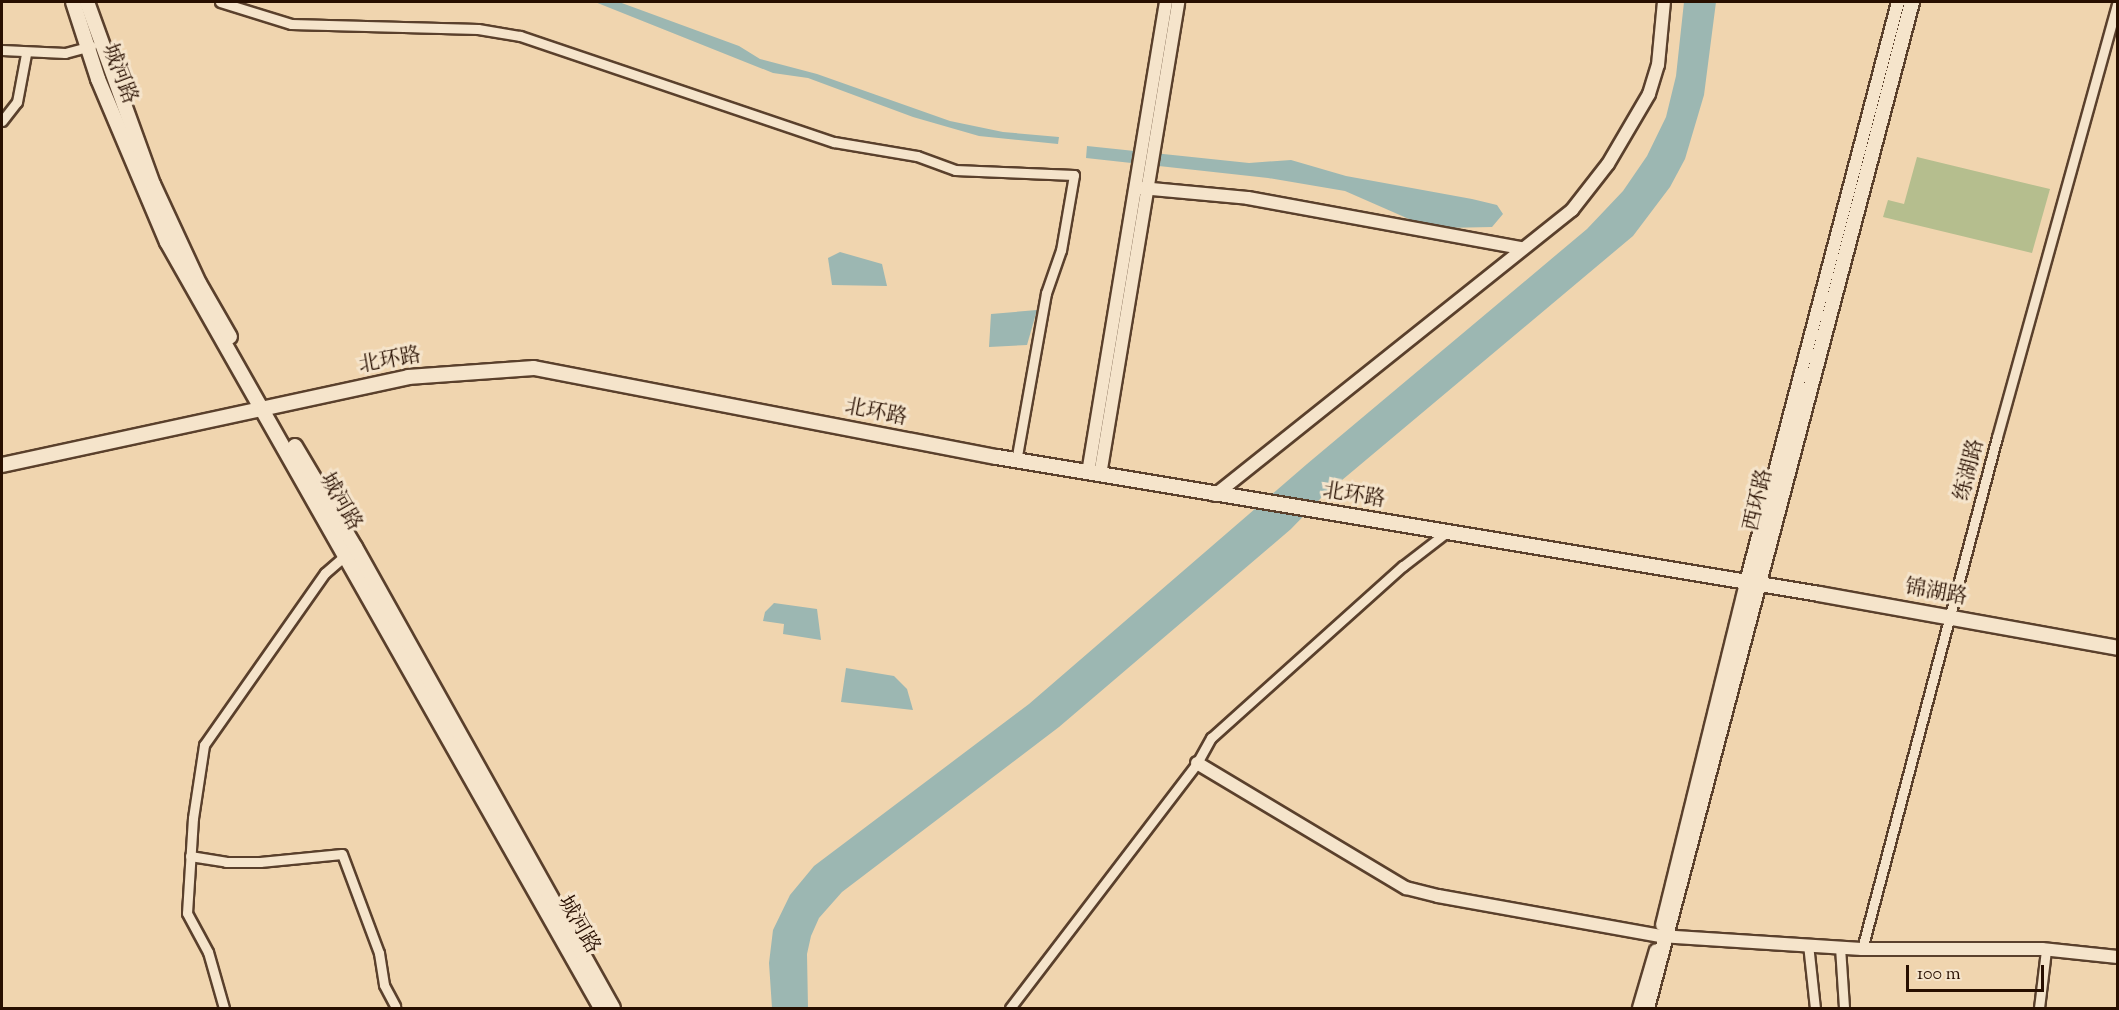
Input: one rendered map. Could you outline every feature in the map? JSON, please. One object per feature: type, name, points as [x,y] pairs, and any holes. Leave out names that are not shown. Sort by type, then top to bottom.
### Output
[{"type":"main road","name":"城河路","points":[[73,2],[199,283],[266,405],[613,1008]]},
{"type":"main road","name":"城河路","points":[[87,2],[93,45]]},
{"type":"main road","name":"西环路","points":[[1647,1008],[1663,936],[1742,635],[1761,584],[1796,435],[1912,2]]},
{"type":"main road","name":"北环路","points":[[2,465],[266,405],[408,377],[534,368],[1016,461],[1746,582]]},
{"type":"main road","name":"城河路","points":[[351,551],[602,1008]]},
{"type":"main road","name":"锦湖路","points":[[1746,582],[2118,648]]},
{"type":"street","points":[[220,2],[291,24],[478,29],[520,36],[834,142],[917,156],[955,170],[1074,175],[1061,250],[1046,293],[1016,461]]},
{"type":"street","points":[[1094,474],[1133,187],[1166,2]]},
{"type":"street","points":[[1094,474],[1147,189],[1178,2]]},
{"type":"street","points":[[1215,495],[1521,248],[1572,210],[1608,164],[1648,94],[1658,65],[1664,2]]},
{"type":"street","name":"西环路","points":[[1639,1008],[1663,936],[1746,582],[1898,2]]},
{"type":"street","name":"练湖路","points":[[1862,949],[2118,2]]},
{"type":"street","points":[[2,50],[26,54],[65,53],[93,45]]},
{"type":"street","points":[[2,121],[17,102],[26,54]]},
{"type":"street","points":[[1133,187],[1248,198],[1521,248]]},
{"type":"street","points":[[1010,1008],[1197,763],[1211,738],[1232,716],[1447,532]]},
{"type":"street","points":[[224,1008],[208,952],[187,913],[190,856],[204,745],[325,573],[351,551]]},
{"type":"street","points":[[1197,763],[1406,888],[1663,936],[1862,949],[2046,950],[2118,957]]},
{"type":"street","points":[[190,856],[260,862],[342,854],[379,952],[384,985],[395,1006]]},
{"type":"street","points":[[1808,945],[1815,1008]]},
{"type":"street","points":[[1839,947],[1844,1008]]},
{"type":"street","points":[[2038,1008],[2046,950]]},
{"type":"green space","points":[[1917,157],[2050,189],[2032,253],[1883,217],[1888,200],[1904,204]]},
{"type":"water","points":[[595,2],[619,2],[739,46],[760,59],[817,74],[950,121],[1003,132],[1059,137],[1058,144],[979,136],[913,117],[808,78],[773,73]]},
{"type":"water","points":[[1684,2],[1716,2],[1704,95],[1685,159],[1670,187],[1633,236],[1323,496],[1291,529],[1059,727],[842,892],[819,918],[811,936],[807,954],[808,1008],[772,1008],[769,963],[773,930],[790,895],[814,866],[1029,704],[1307,464],[1587,229],[1623,191],[1647,156],[1666,117],[1676,76]]},
{"type":"water","points":[[1087,146],[1249,163],[1291,160],[1346,176],[1497,205],[1503,214],[1492,227],[1442,228],[1418,223],[1345,191],[1268,178],[1086,158]]},
{"type":"water","points":[[840,252],[882,264],[887,286],[832,285],[828,258]]},
{"type":"water","points":[[1037,310],[1027,345],[989,347],[991,314]]},
{"type":"water","points":[[774,603],[817,609],[821,640],[783,634],[784,624],[763,621],[765,612]]},
{"type":"water","points":[[846,668],[894,676],[907,689],[913,710],[841,702]]}]
